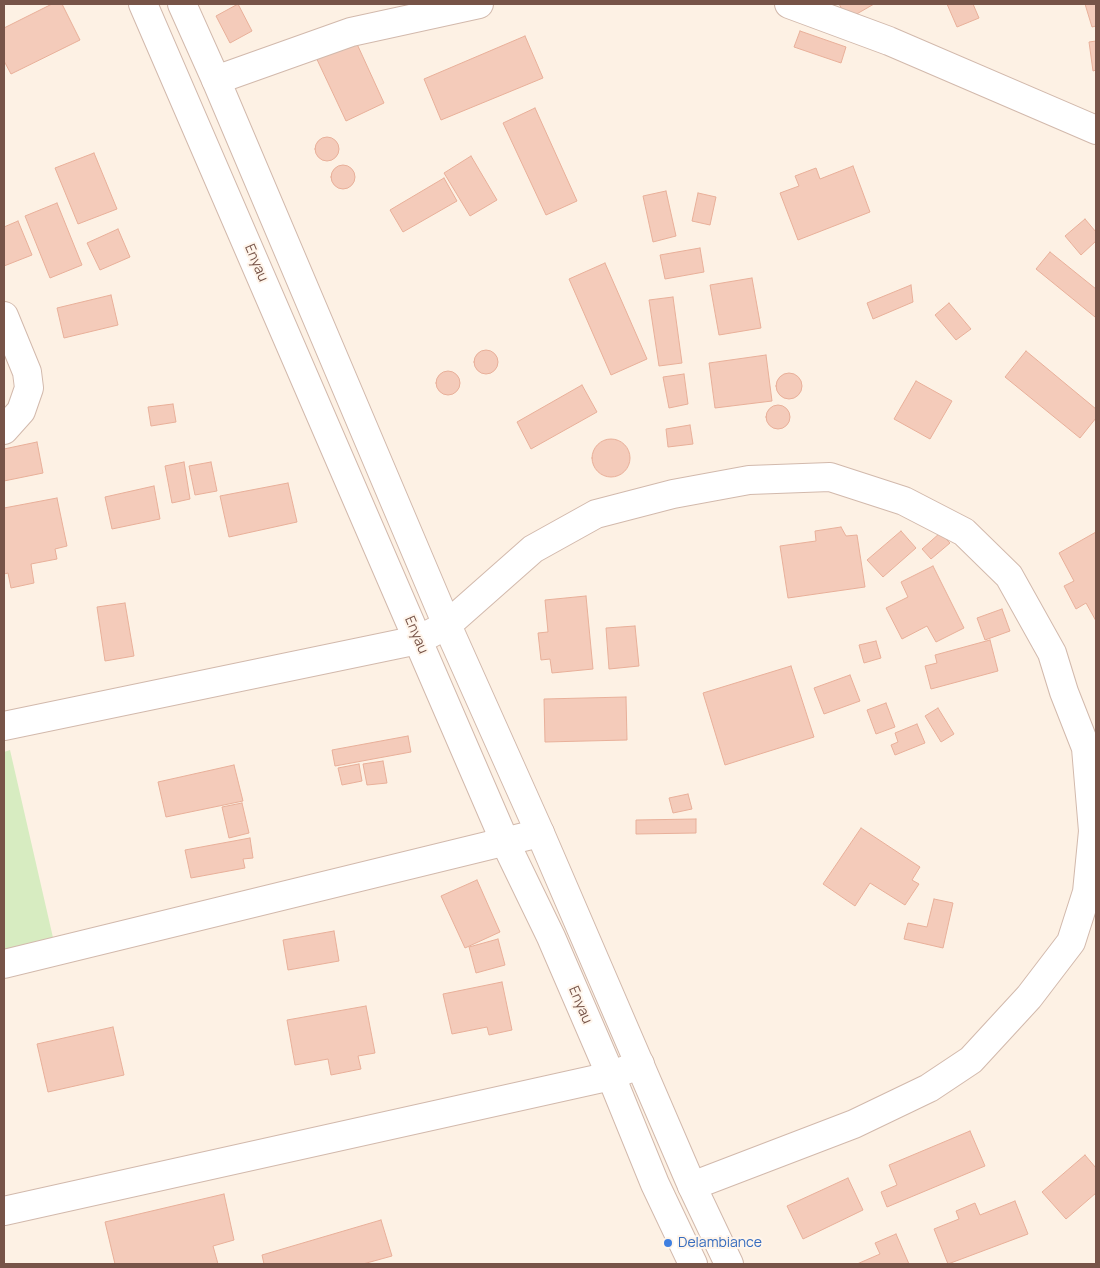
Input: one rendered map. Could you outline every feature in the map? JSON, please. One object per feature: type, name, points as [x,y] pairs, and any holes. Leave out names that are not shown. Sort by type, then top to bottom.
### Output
[{"type":"street","name":"Enyau","points":[[143,4],[506,842],[551,937],[689,1263]]},
{"type":"street","points":[[182,4],[447,625],[540,834],[692,1186],[725,1256],[689,1263]]},
{"type":"street","points":[[216,80],[351,32],[479,4]]},
{"type":"street","points":[[789,4],[889,41],[1096,130]]},
{"type":"street","points":[[4,316],[26,372],[29,388],[21,411],[4,430]]},
{"type":"street","points":[[4,726],[418,640],[447,625],[533,550],[596,514],[673,494],[749,480],[830,477],[904,501],[964,532],[1009,576],[1052,653],[1064,692],[1086,748],[1093,831],[1087,892],[1071,942],[1029,997],[971,1060],[929,1088],[854,1124],[692,1186]]},
{"type":"street","points":[[4,964],[540,834]]},
{"type":"street","points":[[4,1211],[611,1076],[640,1064]]},
{"type":"green space","points":[[10,750],[54,942],[4,954],[4,752]]},
{"type":"building","points":[[52,4],[62,4],[80,40],[11,74],[4,61],[4,28]]},
{"type":"building","points":[[238,4],[252,31],[230,43],[216,16]]},
{"type":"building","points":[[839,4],[874,4],[848,19]]},
{"type":"building","points":[[947,4],[973,4],[979,18],[957,27]]},
{"type":"building","points":[[1085,4],[1096,4],[1096,26],[1092,27]]},
{"type":"building","points":[[800,31],[846,47],[841,63],[794,47]]},
{"type":"building","points":[[352,33],[384,103],[346,121],[313,51]]},
{"type":"building","points":[[525,36],[543,78],[441,120],[424,79]]},
{"type":"building","points":[[1096,41],[1096,70],[1093,71],[1089,42]]},
{"type":"building","points":[[535,108],[577,201],[546,215],[503,123]]},
{"type":"building","points":[[327,137],[336,140],[339,149],[336,158],[327,161],[318,158],[315,149],[318,140]]},
{"type":"building","points":[[94,153],[117,209],[78,224],[55,168]]},
{"type":"building","points":[[471,156],[497,200],[470,216],[444,173]]},
{"type":"building","points":[[343,165],[352,168],[355,177],[352,186],[343,189],[334,186],[331,177],[334,168]]},
{"type":"building","points":[[853,166],[870,212],[798,240],[780,193],[799,186],[795,176],[816,168],[820,179]]},
{"type":"building","points":[[444,178],[457,201],[403,232],[390,210]]},
{"type":"building","points":[[666,191],[676,236],[653,242],[643,196]]},
{"type":"building","points":[[698,193],[716,197],[710,225],[692,221]]},
{"type":"building","points":[[57,203],[82,265],[50,278],[25,216]]},
{"type":"building","points":[[1085,219],[1096,232],[1096,241],[1081,255],[1065,236]]},
{"type":"building","points":[[18,221],[32,255],[4,266],[4,227]]},
{"type":"building","points":[[118,229],[130,257],[100,270],[87,243]]},
{"type":"building","points":[[700,248],[704,272],[665,279],[660,255]]},
{"type":"building","points":[[1050,252],[1096,289],[1095,317],[1036,269]]},
{"type":"building","points":[[605,263],[647,359],[611,375],[569,279]]},
{"type":"building","points":[[752,278],[761,328],[719,335],[710,285]]},
{"type":"building","points":[[911,285],[913,302],[873,319],[867,303]]},
{"type":"building","points":[[111,295],[118,325],[64,338],[57,308]]},
{"type":"building","points":[[673,297],[682,363],[659,366],[649,300]]},
{"type":"building","points":[[949,303],[971,329],[956,340],[935,315]]},
{"type":"building","points":[[486,350],[494,354],[498,362],[494,370],[486,374],[478,370],[474,362],[478,354]]},
{"type":"building","points":[[1026,351],[1096,409],[1096,418],[1080,438],[1005,377]]},
{"type":"building","points":[[766,355],[772,401],[715,408],[709,363]]},
{"type":"building","points":[[448,371],[456,375],[460,383],[456,391],[448,395],[440,391],[436,383],[440,375]]},
{"type":"building","points":[[789,373],[798,377],[802,386],[798,395],[789,399],[780,395],[776,386],[780,377]]},
{"type":"building","points":[[684,374],[688,404],[669,408],[663,377]]},
{"type":"building","points":[[916,381],[952,401],[930,439],[894,419]]},
{"type":"building","points":[[582,385],[597,412],[531,449],[517,422]]},
{"type":"building","points":[[173,404],[176,422],[151,426],[148,407]]},
{"type":"building","points":[[778,405],[783,406],[789,412],[789,422],[783,428],[778,429],[773,428],[767,422],[766,417],[767,412],[773,406]]},
{"type":"building","points":[[690,425],[693,444],[668,447],[666,429]]},
{"type":"building","points":[[611,439],[624,445],[630,458],[624,471],[611,477],[598,471],[592,458],[598,445]]},
{"type":"building","points":[[37,442],[43,473],[4,481],[4,449]]},
{"type":"building","points":[[184,462],[190,499],[172,503],[165,466]]},
{"type":"building","points":[[211,462],[217,491],[195,495],[189,466]]},
{"type":"building","points":[[288,483],[297,522],[229,537],[220,496]]},
{"type":"building","points":[[154,486],[160,519],[112,529],[105,497]]},
{"type":"building","points":[[57,498],[67,546],[55,549],[57,559],[31,564],[34,583],[11,588],[8,573],[4,574],[4,508]]},
{"type":"building","points":[[841,527],[846,536],[857,535],[865,587],[788,598],[780,546],[816,541],[815,531]]},
{"type":"building","points":[[901,531],[916,548],[883,577],[867,560]]},
{"type":"building","points":[[1096,532],[1096,621],[1086,603],[1076,609],[1064,586],[1074,581],[1059,553]]},
{"type":"building","points":[[940,533],[950,543],[931,559],[922,549]]},
{"type":"building","points":[[933,566],[964,628],[936,642],[927,626],[902,639],[886,608],[908,597],[901,582]]},
{"type":"building","points":[[586,596],[593,669],[552,673],[550,659],[541,660],[538,633],[548,632],[545,600]]},
{"type":"building","points":[[125,603],[134,656],[105,661],[97,607]]},
{"type":"building","points":[[1002,609],[1010,631],[985,640],[977,618]]},
{"type":"building","points":[[635,626],[639,666],[609,669],[606,628]]},
{"type":"building","points":[[990,640],[998,671],[931,689],[925,666],[937,663],[935,655]]},
{"type":"building","points":[[876,641],[881,658],[864,663],[859,645]]},
{"type":"building","points":[[791,666],[814,737],[725,765],[703,693]]},
{"type":"building","points":[[850,675],[860,701],[824,714],[814,688]]},
{"type":"building","points":[[626,697],[627,740],[545,742],[544,699]]},
{"type":"building","points":[[886,703],[895,727],[876,734],[867,710]]},
{"type":"building","points":[[938,708],[954,734],[941,742],[925,716]]},
{"type":"building","points":[[917,724],[925,743],[895,755],[891,745],[898,742],[895,733]]},
{"type":"building","points":[[408,736],[411,752],[335,766],[332,750]]},
{"type":"building","points":[[383,761],[387,783],[367,785],[363,764]]},
{"type":"building","points":[[359,764],[362,781],[342,785],[338,768]]},
{"type":"building","points":[[234,765],[243,801],[166,817],[158,782]]},
{"type":"building","points":[[688,794],[692,809],[673,813],[669,798]]},
{"type":"building","points":[[242,803],[249,833],[229,838],[222,807]]},
{"type":"building","points":[[696,819],[696,833],[636,834],[636,820]]},
{"type":"building","points":[[861,828],[920,867],[912,880],[919,884],[905,905],[870,883],[855,906],[823,884]]},
{"type":"building","points":[[250,838],[253,858],[243,859],[245,868],[191,878],[185,850]]},
{"type":"building","points":[[477,880],[500,932],[465,948],[441,896]]},
{"type":"building","points":[[934,899],[953,903],[943,948],[904,939],[908,923],[927,927]]},
{"type":"building","points":[[334,931],[339,961],[288,970],[283,940]]},
{"type":"building","points":[[498,939],[505,965],[476,973],[469,947]]},
{"type":"building","points":[[502,982],[512,1030],[489,1035],[487,1027],[452,1034],[443,994]]},
{"type":"building","points":[[366,1006],[375,1053],[358,1056],[361,1069],[331,1075],[328,1059],[295,1065],[287,1020]]},
{"type":"building","points":[[113,1027],[124,1075],[48,1092],[37,1044]]},
{"type":"building","points":[[970,1131],[985,1166],[887,1207],[881,1192],[897,1185],[889,1165]]},
{"type":"building","points":[[1085,1155],[1096,1168],[1096,1193],[1066,1219],[1042,1192]]},
{"type":"building","points":[[848,1178],[863,1210],[803,1239],[787,1206]]},
{"type":"building","points":[[224,1194],[234,1240],[213,1246],[218,1264],[115,1264],[105,1222]]},
{"type":"building","points":[[1015,1201],[1028,1234],[948,1264],[934,1229],[959,1219],[956,1211],[975,1203],[980,1215]]},
{"type":"building","points":[[381,1220],[392,1256],[363,1264],[264,1264],[262,1255]]},
{"type":"building","points":[[896,1234],[909,1264],[857,1264],[880,1254],[875,1243]]},
{"type":"place","name":"Delambiance","points":[[668,1243]]}]
